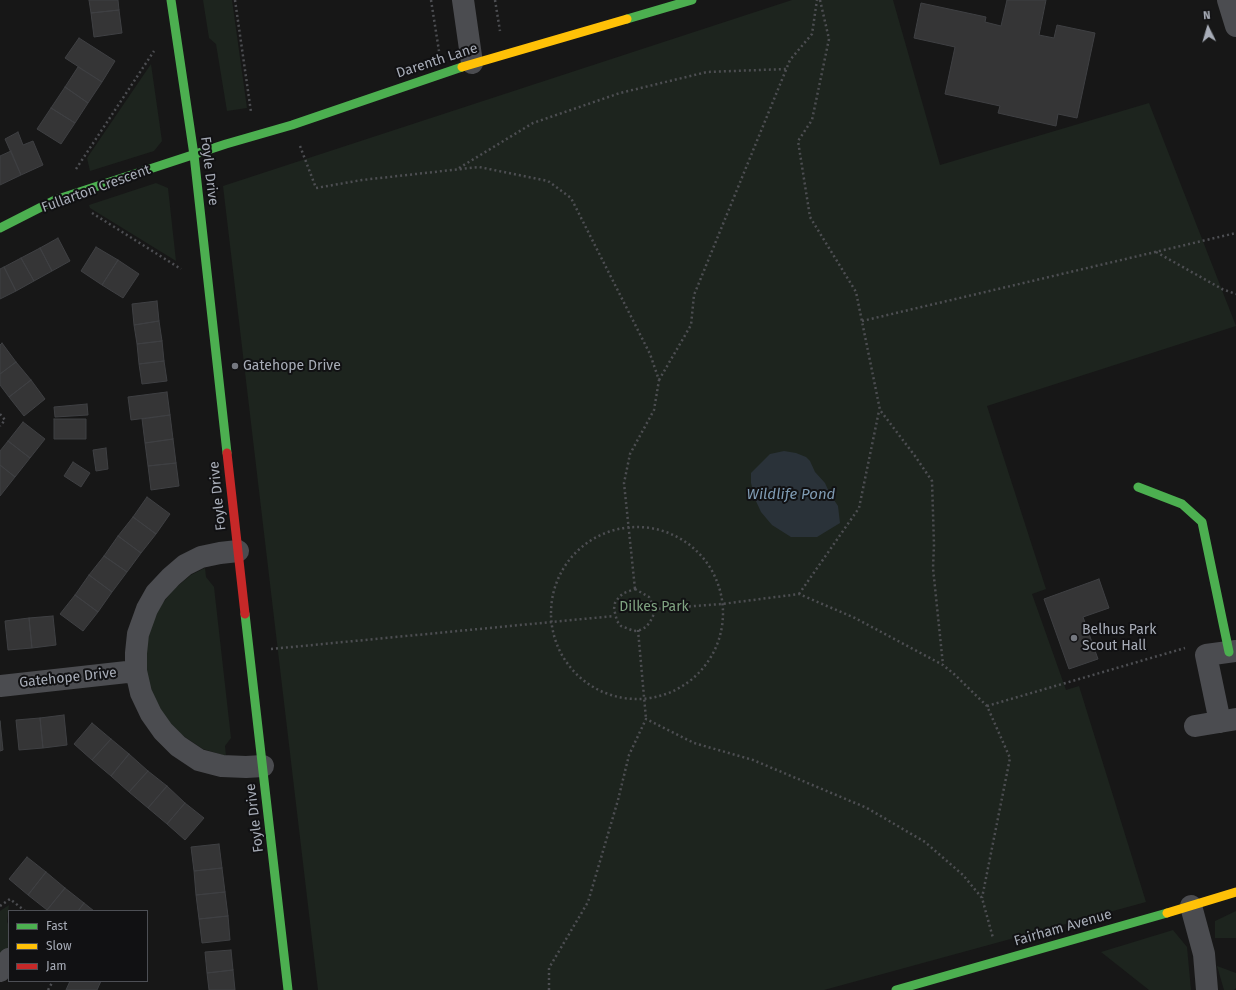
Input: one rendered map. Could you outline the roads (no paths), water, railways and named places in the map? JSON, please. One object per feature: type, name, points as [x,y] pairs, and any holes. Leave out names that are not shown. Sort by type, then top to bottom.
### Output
[{"type":"street","name":"Foyle Drive","points":[[171,0],[194,155],[288,990]]},
{"type":"street","points":[[463,0],[472,63]]},
{"type":"street","name":"Darenth Lane","points":[[194,155],[292,125],[472,63],[692,0]]},
{"type":"street","points":[[1228,0],[1236,26]]},
{"type":"street","name":"Fullarton Crescent","points":[[0,228],[55,200],[194,155]]},
{"type":"street","points":[[1138,487],[1182,504],[1202,522],[1232,652],[1206,655],[1228,720],[1196,726]]},
{"type":"street","name":"Gatehope Drive","points":[[238,552],[220,553],[201,557],[185,565],[156,593],[147,608],[138,634],[136,671],[141,693],[151,714],[163,731],[178,746],[199,760],[222,766],[246,768],[263,766]]},
{"type":"street","name":"Gatehope Drive","points":[[0,686],[136,671]]},
{"type":"street","name":"Fairham Avenue","points":[[896,990],[1236,892]]},
{"type":"street","points":[[1191,906],[1204,954],[1207,990]]},
{"type":"street","points":[[0,971],[8,960]]},
{"type":"water","name":"Wildlife Pond","points":[[784,451],[796,453],[806,457],[810,461],[815,472],[825,483],[838,506],[840,523],[817,537],[791,537],[772,525],[761,512],[755,499],[751,483],[751,473],[770,454]]},
{"type":"place","name":"Gatehope Drive","points":[[235,366]]},
{"type":"place","name":"Belhus Park Scout Hall","points":[[1074,638]]},
{"type":"park label","name":"Dilkes Park","points":[[654,607]]}]
